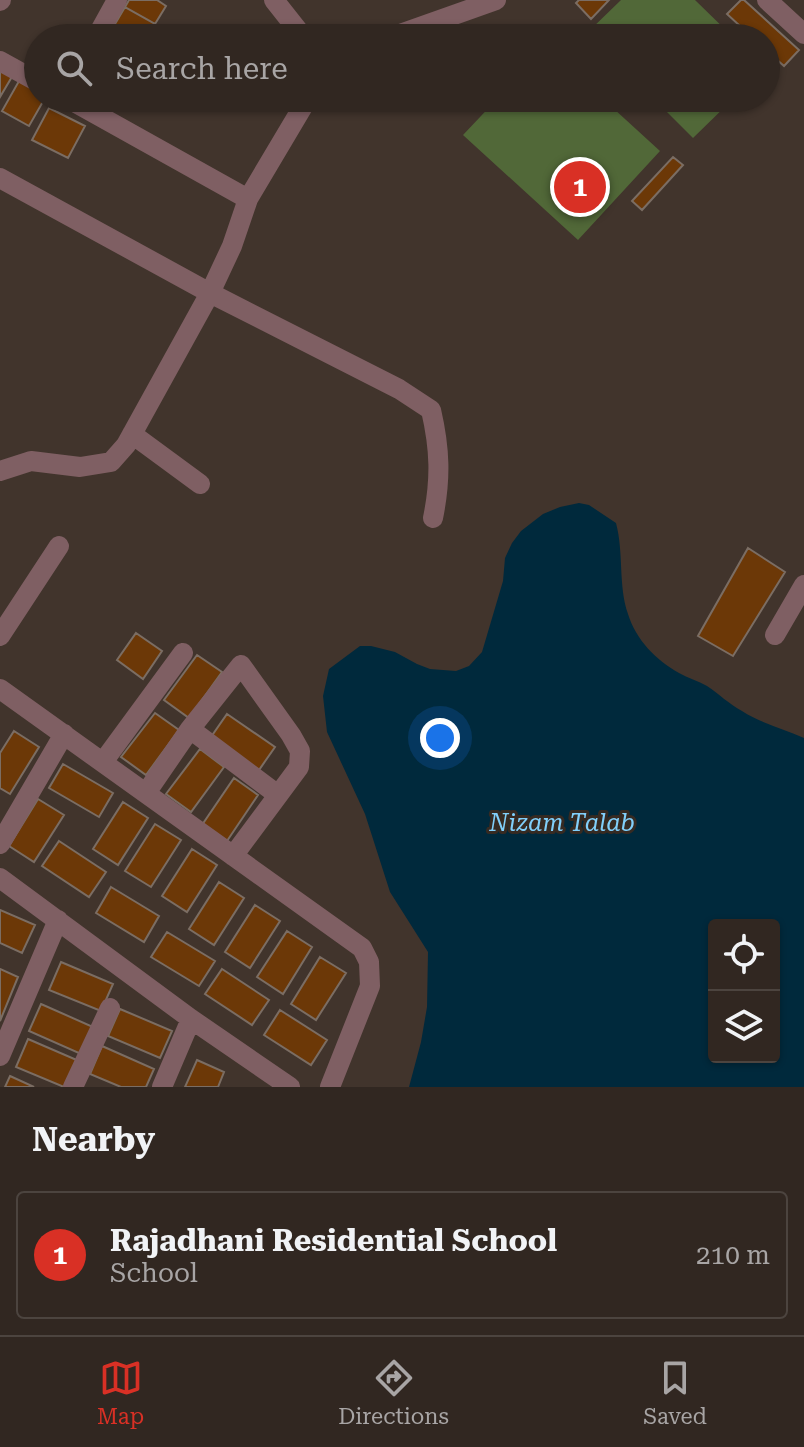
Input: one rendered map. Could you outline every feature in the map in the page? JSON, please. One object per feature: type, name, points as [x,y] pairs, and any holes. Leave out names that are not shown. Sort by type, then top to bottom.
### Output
[{"type":"street","points":[[104,24],[117,0]]},
{"type":"street","points":[[274,0],[293,24]]},
{"type":"street","points":[[428,24],[496,0]]},
{"type":"street","points":[[767,0],[804,34]]},
{"type":"street","points":[[0,61],[24,74]]},
{"type":"street","points":[[92,112],[248,199]]},
{"type":"street","points":[[0,471],[31,461],[80,467],[111,462],[126,445],[210,293],[232,246],[248,199],[300,112]]},
{"type":"street","points":[[0,178],[210,293],[399,389],[431,410],[439,459],[438,493],[433,518]]},
{"type":"street","points":[[132,434],[200,484]]},
{"type":"street","points":[[0,636],[59,546]]},
{"type":"street","points":[[775,635],[804,585]]},
{"type":"street","points":[[103,762],[183,653]]},
{"type":"street","points":[[146,793],[190,729],[241,665],[300,751],[299,767],[233,856]]},
{"type":"street","points":[[0,689],[362,948],[369,962],[370,986],[330,1087]]},
{"type":"street","points":[[190,729],[278,795]]},
{"type":"street","points":[[0,844],[64,734]]},
{"type":"street","points":[[0,878],[191,1019],[290,1087]]},
{"type":"street","points":[[0,1056],[58,920]]},
{"type":"street","points":[[73,1087],[110,1008]]},
{"type":"street","points":[[162,1087],[191,1019]]},
{"type":"green space","points":[[621,0],[695,0],[720,24],[596,24]]},
{"type":"green space","points":[[485,112],[617,112],[660,151],[578,240],[463,135]]},
{"type":"green space","points":[[667,112],[720,112],[693,138]]},
{"type":"water","name":"Nizam Talab","points":[[579,503],[589,505],[616,523],[623,592],[628,614],[642,641],[662,662],[707,686],[749,715],[804,738],[804,1087],[409,1087],[427,1007],[428,952],[390,892],[365,814],[327,732],[323,696],[329,669],[360,646],[395,652],[430,669],[456,671],[469,666],[482,652],[503,581],[505,558],[512,543],[521,531],[543,514]]},
{"type":"building","points":[[129,0],[157,0],[166,6],[155,24],[125,7]]},
{"type":"building","points":[[579,0],[609,0],[591,19],[576,3]]},
{"type":"building","points":[[744,0],[770,24],[738,24],[727,14]]},
{"type":"building","points":[[125,7],[155,24],[115,24]]},
{"type":"building","points":[[780,33],[799,50],[784,66],[780,62]]},
{"type":"building","points":[[0,67],[13,75],[0,97]]},
{"type":"building","points":[[19,81],[24,84],[24,112],[37,112],[29,126],[2,111]]},
{"type":"building","points":[[47,112],[57,112],[85,126],[68,158],[32,140]]},
{"type":"building","points":[[673,157],[683,165],[642,210],[632,201]]},
{"type":"building","points":[[748,548],[785,572],[733,656],[698,636]]},
{"type":"building","points":[[136,633],[162,651],[143,679],[117,660]]},
{"type":"building","points":[[197,655],[222,672],[189,718],[164,700]]},
{"type":"building","points":[[155,713],[179,730],[146,775],[121,757]]},
{"type":"building","points":[[227,714],[275,747],[259,770],[211,737]]},
{"type":"building","points":[[14,731],[39,747],[10,794],[0,788],[0,753]]},
{"type":"building","points":[[200,749],[224,767],[191,812],[166,794]]},
{"type":"building","points":[[63,764],[113,793],[99,817],[49,788]]},
{"type":"building","points":[[234,778],[258,795],[227,841],[202,825]]},
{"type":"building","points":[[38,799],[64,815],[34,862],[9,846]]},
{"type":"building","points":[[123,802],[148,818],[118,865],[93,849]]},
{"type":"building","points":[[155,824],[181,840],[151,887],[125,871]]},
{"type":"building","points":[[59,841],[106,872],[89,897],[42,866]]},
{"type":"building","points":[[192,849],[217,865],[187,912],[162,896]]},
{"type":"building","points":[[219,882],[244,898],[214,945],[189,929]]},
{"type":"building","points":[[111,887],[159,916],[144,942],[96,913]]},
{"type":"building","points":[[255,905],[280,921],[250,968],[225,952]]},
{"type":"building","points":[[0,910],[35,925],[22,953],[0,943]]},
{"type":"building","points":[[287,931],[312,947],[283,994],[257,977]]},
{"type":"building","points":[[167,932],[215,961],[199,986],[151,957]]},
{"type":"building","points":[[320,957],[346,973],[316,1020],[291,1004]]},
{"type":"building","points":[[61,962],[113,984],[101,1011],[49,990]]},
{"type":"building","points":[[0,969],[18,977],[0,1021]]},
{"type":"building","points":[[222,969],[269,1000],[252,1025],[205,994]]},
{"type":"building","points":[[41,1004],[93,1027],[81,1054],[29,1031]]},
{"type":"building","points":[[120,1009],[172,1031],[160,1058],[108,1036]]},
{"type":"building","points":[[280,1010],[327,1040],[311,1065],[264,1035]]},
{"type":"building","points":[[28,1039],[79,1061],[64,1087],[16,1067]]},
{"type":"building","points":[[102,1046],[154,1069],[146,1087],[121,1087],[90,1074]]},
{"type":"building","points":[[197,1060],[224,1072],[218,1087],[185,1087]]},
{"type":"building","points":[[10,1076],[34,1087],[5,1087]]},
{"type":"place","name":"Rajadhani Residential School","points":[[580,187]]}]
